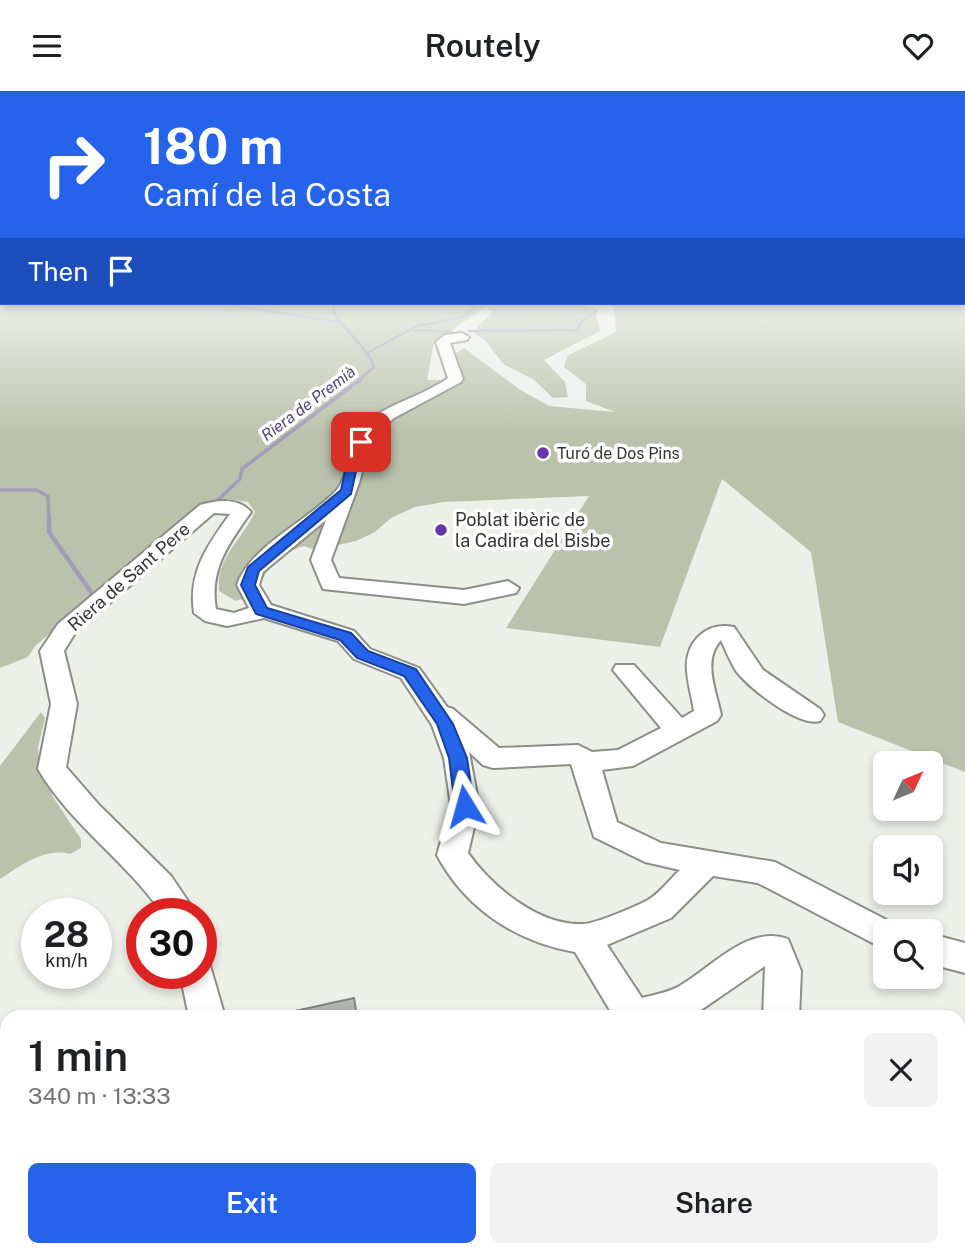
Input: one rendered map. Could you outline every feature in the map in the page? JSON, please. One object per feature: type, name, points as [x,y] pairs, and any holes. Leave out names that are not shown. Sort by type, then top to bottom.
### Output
[{"type":"street","points":[[462,337],[443,342],[456,379],[443,390],[395,413],[368,431],[354,453],[347,491],[321,560],[331,584],[464,597],[508,588]]},
{"type":"street","points":[[347,491],[253,569],[248,585],[262,611],[346,636],[362,655],[410,673],[445,724],[458,758],[465,806],[452,855],[470,881],[509,915],[560,935],[584,939],[660,909],[707,863]]},
{"type":"street","name":"Riera de Sant Pere","points":[[169,898],[160,885],[89,813],[52,769],[64,704],[52,651],[66,629],[206,509],[219,505],[230,506],[241,512],[204,567],[201,593],[205,613],[225,621],[245,619],[262,611]]},
{"type":"street","points":[[586,762],[623,759],[708,715],[698,662],[699,650],[714,634],[726,632],[737,643],[739,656],[747,668],[761,682],[811,715]]},
{"type":"street","points":[[625,670],[678,731]]},
{"type":"street","points":[[433,706],[493,758],[578,754],[586,762],[604,829],[656,854],[765,871],[873,929]]},
{"type":"street","points":[[584,939],[630,1010]]},
{"type":"street","points":[[657,1010],[686,1001],[752,955],[776,949],[785,971],[782,1010]]},
{"type":"street","points":[[943,952],[965,958]]},
{"type":"street","points":[[201,989],[205,1010]]},
{"type":"green space","points":[[0,328],[454,328],[434,342],[427,380],[465,380],[456,353],[464,348],[519,389],[549,406],[615,412],[586,401],[586,384],[564,367],[567,356],[616,332],[616,328],[965,328],[965,772],[943,763],[943,751],[912,751],[838,722],[811,552],[722,479],[660,647],[506,628],[589,496],[444,502],[415,507],[391,518],[375,532],[356,541],[315,550],[304,546],[289,552],[268,570],[260,584],[263,592],[236,601],[219,591],[219,579],[226,558],[255,512],[248,502],[228,499],[201,505],[35,646],[28,657],[0,668]]},
{"type":"green space","points":[[477,328],[599,328],[600,331],[544,360],[565,382],[568,397],[553,398],[533,379],[503,364],[485,340],[475,334]]},
{"type":"green space","points":[[41,712],[45,718],[38,747],[40,767],[53,797],[81,839],[81,848],[70,854],[42,855],[0,879],[0,766]]},
{"type":"building","points":[[354,998],[356,1010],[300,1010]]},
{"type":"waterway","points":[[346,328],[366,352],[374,367],[358,381]]},
{"type":"waterway","points":[[369,352],[413,328]]},
{"type":"waterway","points":[[469,331],[579,328]]},
{"type":"waterway","points":[[413,330],[452,332]]},
{"type":"waterway","name":"Riera de Premià","points":[[218,500],[240,479],[242,469],[361,379]]},
{"type":"waterway","points":[[0,490],[36,490],[48,496],[49,520]]},
{"type":"waterway","points":[[49,520],[49,532],[93,595]]},
{"type":"place","name":"Turó de Dos Pins","points":[[543,453]]},
{"type":"place","name":"Poblat ibèric de la Cadira del Bisbe","points":[[441,530]]},
{"type":"route","points":[[361,442],[354,453],[347,491],[253,569],[248,585],[262,611],[346,636],[362,655],[410,673],[445,724],[458,758],[465,806]]}]
